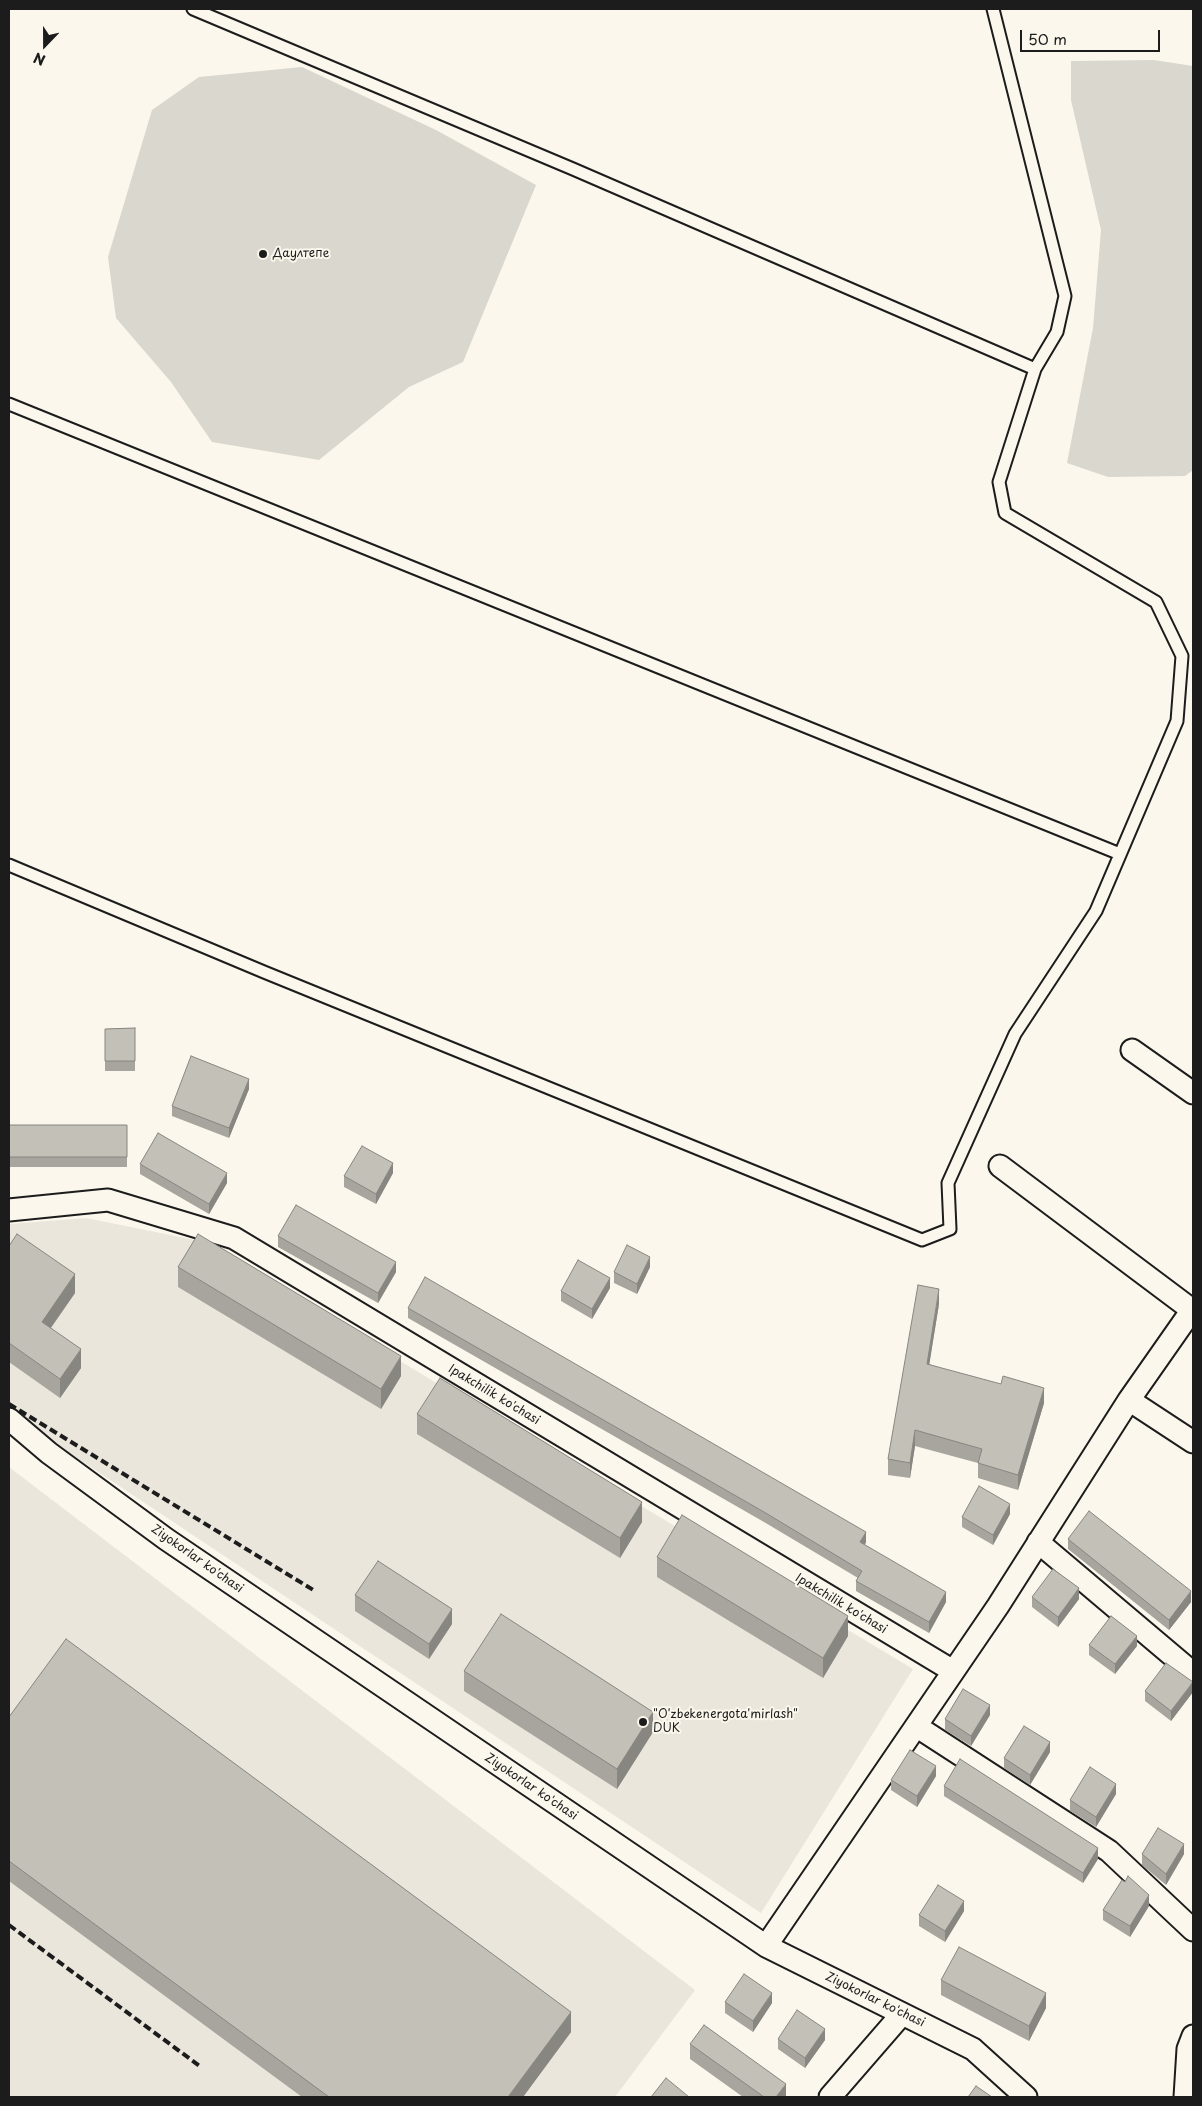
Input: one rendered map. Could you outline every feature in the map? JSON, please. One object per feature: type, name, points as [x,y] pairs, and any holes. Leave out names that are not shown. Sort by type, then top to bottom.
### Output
[{"type":"street","points":[[1132,1050],[1193,1093]]},
{"type":"street","points":[[766,1946],[953,1671],[1130,1400],[1193,1310],[1000,1166]]},
{"type":"street","name":"Ipakchilik ko'chasi","points":[[9,1210],[108,1200],[234,1238],[953,1671]]},
{"type":"street","points":[[1130,1400],[1193,1442]]},
{"type":"street","name":"Ziyokorlar ko'chasi","points":[[9,1419],[49,1453]]},
{"type":"street","name":"Ziyokorlar ko'chasi","points":[[9,1428],[49,1453],[175,1545],[766,1946],[972,2049],[1026,2097]]},
{"type":"street","points":[[1038,1542],[1193,1673]]},
{"type":"street","points":[[916,1726],[1109,1851],[1193,1930]]},
{"type":"street","points":[[830,2097],[902,2014]]},
{"type":"street","points":[[1184,2097],[1188,2050],[1193,2036]]},
{"type":"lane","points":[[193,9],[573,169],[1035,369]]},
{"type":"lane","points":[[9,865],[264,972],[922,1240],[950,1229],[948,1183],[1015,1034],[1096,912],[1177,721],[1182,656],[1156,602],[1005,513],[999,482],[1035,369],[1057,332],[1065,296],[993,9]]},
{"type":"lane","points":[[9,404],[1120,854]]},
{"type":"shaded area","points":[[1154,60],[1193,66],[1193,470],[1185,476],[1108,477],[1067,463],[1093,328],[1101,230],[1071,100],[1071,61]]},
{"type":"shaded area","points":[[302,67],[436,130],[536,185],[463,362],[409,387],[319,460],[212,442],[171,382],[116,318],[108,257],[152,110],[199,77]]},
{"type":"shaded area","points":[[86,1218],[200,1241],[913,1669],[761,1913],[23,1422],[9,1410],[9,1224]]},
{"type":"shaded area","points":[[9,1467],[695,1990],[615,2097],[9,2097]]},
{"type":"building","points":[[135,1028],[135,1061],[105,1061],[105,1029]]},
{"type":"building","points":[[191,1056],[249,1079],[229,1128],[172,1106]]},
{"type":"building","points":[[9,1125],[127,1125],[127,1157],[9,1157]]},
{"type":"building","points":[[158,1133],[227,1173],[209,1204],[140,1164]]},
{"type":"building","points":[[362,1146],[393,1163],[376,1194],[344,1176]]},
{"type":"building","points":[[296,1205],[396,1262],[378,1293],[278,1236]]},
{"type":"building","points":[[17,1234],[75,1274],[42,1322],[81,1349],[60,1379],[9,1343],[9,1246]]},
{"type":"building","points":[[198,1234],[401,1356],[381,1389],[178,1267]]},
{"type":"building","points":[[627,1245],[650,1257],[637,1284],[614,1272]]},
{"type":"building","points":[[578,1260],[610,1278],[592,1309],[561,1291]]},
{"type":"building","points":[[425,1277],[866,1532],[860,1542],[946,1592],[929,1622],[856,1581],[862,1571],[764,1512],[408,1308]]},
{"type":"building","points":[[918,1285],[939,1289],[927,1364],[1001,1384],[1003,1376],[1044,1388],[1018,1475],[978,1463],[982,1449],[915,1430],[910,1463],[888,1459]]},
{"type":"building","points":[[440,1378],[642,1502],[620,1538],[417,1414]]},
{"type":"building","points":[[979,1486],[1010,1504],[993,1535],[962,1517]]},
{"type":"building","points":[[1089,1511],[1191,1591],[1169,1620],[1068,1539]]},
{"type":"building","points":[[682,1515],[848,1616],[823,1658],[657,1557]]},
{"type":"building","points":[[378,1561],[452,1609],[429,1644],[355,1595]]},
{"type":"building","points":[[1053,1569],[1079,1588],[1058,1617],[1032,1597]]},
{"type":"building","points":[[501,1614],[653,1712],[617,1769],[464,1671]]},
{"type":"building","points":[[1111,1616],[1137,1636],[1115,1664],[1089,1645]]},
{"type":"building","points":[[66,1639],[571,2012],[508,2097],[329,2097],[9,1861],[9,1717]]},
{"type":"building","points":[[1166,1663],[1193,1682],[1171,1711],[1145,1691]]},
{"type":"building","points":[[963,1689],[990,1705],[971,1736],[945,1719]]},
{"type":"building","points":[[1024,1726],[1050,1742],[1030,1775],[1004,1758]]},
{"type":"building","points":[[910,1750],[936,1766],[917,1796],[891,1780]]},
{"type":"building","points":[[960,1759],[1098,1848],[1083,1873],[944,1786]]},
{"type":"building","points":[[1090,1767],[1116,1784],[1096,1817],[1070,1800]]},
{"type":"building","points":[[1158,1828],[1184,1844],[1166,1874],[1142,1854]]},
{"type":"building","points":[[1128,1876],[1149,1895],[1130,1926],[1103,1910],[1122,1880],[1125,1882]]},
{"type":"building","points":[[938,1885],[964,1901],[945,1931],[919,1915]]},
{"type":"building","points":[[959,1947],[1046,1993],[1029,2026],[941,1980]]},
{"type":"building","points":[[744,1974],[772,1993],[753,2021],[725,2002]]},
{"type":"building","points":[[797,2010],[825,2029],[805,2058],[778,2039]]},
{"type":"building","points":[[704,2025],[786,2084],[776,2097],[764,2097],[690,2044]]},
{"type":"building","points":[[666,2078],[689,2097],[651,2097]]},
{"type":"building","points":[[976,2086],[992,2097],[968,2097]]},
{"type":"railway","points":[[9,1404],[315,1591]]},
{"type":"railway","points":[[9,1925],[201,2067]]},
{"type":"place","name":"Даултепе","points":[[263,254]]},
{"type":"place","name":"\"O'zbekenergota'mirlash\" DUK","points":[[643,1722]]}]
